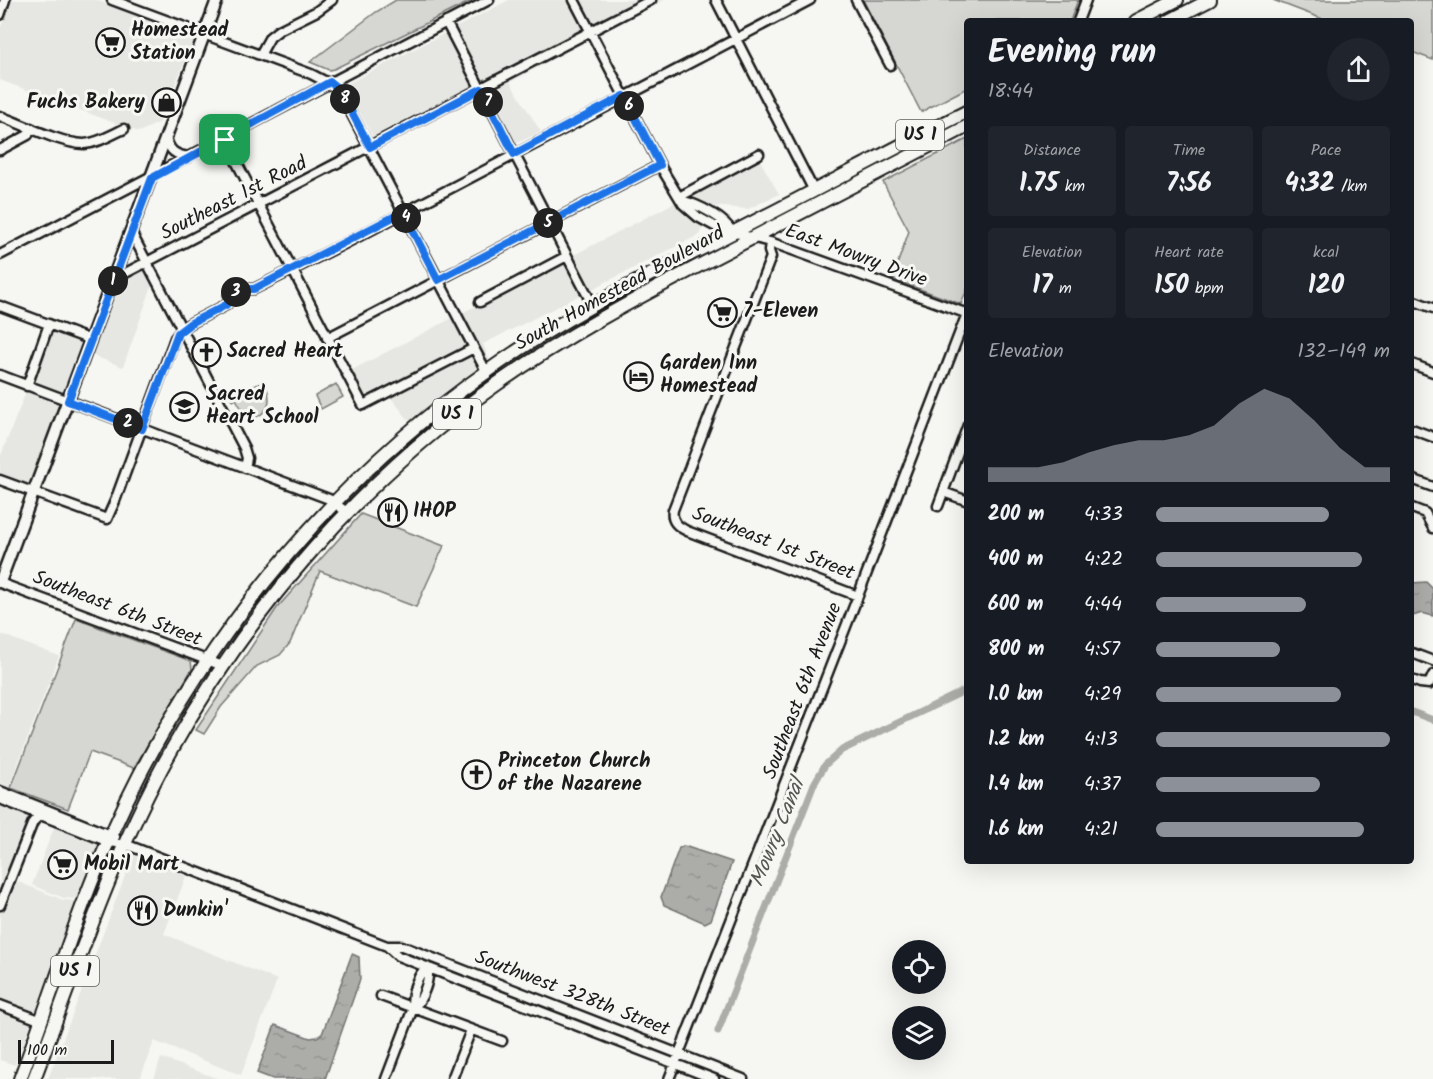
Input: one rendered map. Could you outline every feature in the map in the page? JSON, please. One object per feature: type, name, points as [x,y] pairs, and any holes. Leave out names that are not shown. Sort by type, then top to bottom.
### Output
[{"type":"highway","points":[[1142,18],[1177,0]]},
{"type":"highway","points":[[1175,18],[1209,0]]},
{"type":"highway","name":"US 1","points":[[732,232],[964,113]]},
{"type":"highway","name":"US 1","points":[[753,237],[964,128]]},
{"type":"highway","name":"South Homestead Boulevard","points":[[110,838],[155,746],[207,660],[267,578],[335,502],[408,433],[486,371],[592,304],[732,232]]},
{"type":"highway","name":"South Homestead Boulevard","points":[[125,844],[170,753],[223,666],[283,584],[348,513],[399,462],[501,381],[600,318],[753,237]]},
{"type":"highway","points":[[501,381],[500,376],[504,371],[548,342],[554,327]]},
{"type":"highway","points":[[438,429],[444,415],[483,384],[486,380],[486,371]]},
{"type":"highway","name":"US 1","points":[[20,1079],[76,922],[110,838]]},
{"type":"highway","name":"US 1","points":[[34,1079],[125,844]]},
{"type":"main road","points":[[0,583],[218,0]]},
{"type":"street","points":[[0,15],[5,0]]},
{"type":"street","points":[[112,0],[330,82],[340,90],[486,371]]},
{"type":"street","points":[[260,55],[270,37],[332,0]]},
{"type":"street","points":[[0,255],[225,140],[330,82],[489,0]]},
{"type":"street","points":[[574,0],[660,165],[681,199],[720,219],[729,225],[732,232]]},
{"type":"street","name":"Southeast 1st Road","points":[[114,279],[651,0]]},
{"type":"street","points":[[716,0],[814,191]]},
{"type":"street","points":[[0,480],[107,519],[175,338],[183,328],[226,305],[230,301],[229,295],[242,289],[254,289],[810,0]]},
{"type":"street","points":[[856,0],[890,65]]},
{"type":"street","points":[[1079,18],[1086,0]]},
{"type":"street","points":[[446,22],[592,304]]},
{"type":"street","points":[[0,116],[65,140],[84,144],[124,129]]},
{"type":"street","points":[[0,150],[28,135],[31,128]]},
{"type":"street","points":[[166,137],[170,150],[189,158]]},
{"type":"street","points":[[225,140],[363,405],[474,348]]},
{"type":"street","points":[[681,199],[689,191],[759,154]]},
{"type":"street","points":[[327,338],[660,165]]},
{"type":"street","points":[[131,232],[244,448],[247,458],[245,468]]},
{"type":"street","name":"East Mowry Drive","points":[[732,232],[770,242],[964,312]]},
{"type":"street","points":[[770,242],[771,257],[783,247]]},
{"type":"street","points":[[480,302],[567,256]]},
{"type":"street","name":"Southeast 1st Street","points":[[771,257],[672,517],[675,524],[687,531],[858,596]]},
{"type":"street","points":[[1414,301],[1433,308]]},
{"type":"street","points":[[0,306],[91,340]]},
{"type":"street","name":"Southeast 6th Avenue","points":[[669,1079],[964,321]]},
{"type":"street","points":[[27,386],[49,324]]},
{"type":"street","points":[[1414,365],[1433,372]]},
{"type":"street","points":[[0,375],[335,502],[348,513]]},
{"type":"street","points":[[1414,430],[1433,437]]},
{"type":"street","points":[[938,506],[964,442]]},
{"type":"street","points":[[1414,480],[1433,486]]},
{"type":"street","points":[[943,492],[964,500]]},
{"type":"street","points":[[1414,509],[1425,513],[1431,519],[1433,528]]},
{"type":"street","name":"Southeast 6th Street","points":[[0,583],[223,666]]},
{"type":"street","points":[[1414,654],[1433,661]]},
{"type":"street","points":[[1414,681],[1429,684],[1433,675]]},
{"type":"street","points":[[0,791],[11,799]]},
{"type":"street","points":[[0,799],[11,799]]},
{"type":"street","name":"Southwest 328th Street","points":[[11,799],[36,811],[387,946],[398,956],[714,1079]]},
{"type":"street","points":[[0,905],[36,811]]},
{"type":"street","name":"Southwest 328th Street","points":[[387,946],[402,946],[743,1079]]},
{"type":"street","points":[[386,1079],[413,1008],[418,1004],[418,994],[430,974],[428,967]]},
{"type":"street","points":[[381,996],[502,1041]]},
{"type":"street","points":[[0,1005],[42,1021]]},
{"type":"street","points":[[452,1079],[471,1030]]},
{"type":"shaded area","points":[[11,0],[96,0],[194,38],[160,122],[139,132],[0,80],[0,29]]},
{"type":"shaded area","points":[[396,0],[473,0],[334,69],[329,70],[310,62],[376,12]]},
{"type":"shaded area","points":[[509,0],[664,0],[510,82],[541,132],[506,148],[475,87],[373,137],[345,85]]},
{"type":"shaded area","points":[[863,0],[1078,0],[1071,18],[964,18],[964,90],[921,112]]},
{"type":"shaded area","points":[[1273,0],[1433,0],[1433,60],[1414,53],[1414,18],[1320,18]]},
{"type":"shaded area","points":[[964,141],[964,297],[961,304],[892,279],[909,231],[883,182]]},
{"type":"shaded area","points":[[759,159],[779,194],[748,209],[713,206],[699,235],[483,344],[489,359],[411,423],[385,390],[365,400],[350,371]]},
{"type":"shaded area","points":[[145,270],[153,283],[123,367],[81,351],[30,485],[0,475],[0,458],[53,323],[94,338],[119,282]]},
{"type":"shaded area","points":[[264,382],[269,395],[268,406],[261,415],[248,420],[236,399],[233,401],[230,391],[236,388],[237,393]]},
{"type":"shaded area","points":[[336,384],[343,397],[321,409],[315,396]]},
{"type":"shaded area","points":[[361,514],[444,546],[416,607],[320,571],[290,643],[280,655],[257,666],[221,707],[204,734],[196,730],[277,608]]},
{"type":"shaded area","points":[[76,619],[191,661],[192,669],[134,768],[90,752],[68,809],[11,788]]},
{"type":"shaded area","points":[[0,634],[59,656],[9,787],[0,783]]},
{"type":"shaded area","points":[[0,805],[29,816],[6,877],[63,900],[78,901],[15,1065],[0,1060]]},
{"type":"shaded area","points":[[55,825],[101,842],[79,899],[64,898],[32,885]]},
{"type":"shaded area","points":[[133,855],[186,876],[164,934],[277,980],[241,1075],[154,1041],[140,1079],[48,1079]]},
{"type":"shaded area","points":[[161,1058],[219,1079],[154,1079]]},
{"type":"water","points":[[1426,582],[1433,589],[1433,616],[1422,613],[1414,616],[1414,583]]},
{"type":"water","points":[[684,846],[732,862],[711,920],[705,923],[664,905],[661,897],[679,848]]},
{"type":"water","points":[[352,954],[359,957],[360,979],[325,1079],[273,1079],[257,1073],[275,1025],[310,1038],[322,1034]]},
{"type":"waterway","name":"Mowry Canal","points":[[718,1031],[814,784],[825,765],[842,750],[964,691]]},
{"type":"waterway","name":"Mowry Canal","points":[[1414,713],[1433,720]]},
{"type":"place","name":"Homestead Station","points":[[110,42]]},
{"type":"place","name":"Fuchs Bakery","points":[[166,103]]},
{"type":"place","name":"7-Eleven","points":[[722,312]]},
{"type":"place","name":"Sacred Heart","points":[[206,352]]},
{"type":"place","name":"Garden Inn Homestead","points":[[639,376]]},
{"type":"place","name":"Sacred Heart School","points":[[185,407]]},
{"type":"place","name":"IHOP","points":[[392,512]]},
{"type":"place","name":"Princeton Church of the Nazarene","points":[[477,774]]},
{"type":"place","name":"Mobil Mart","points":[[63,865]]},
{"type":"place","name":"Dunkin'","points":[[142,911]]},
{"type":"route","points":[[330,82],[340,90],[370,147],[481,89],[514,154],[624,96],[660,165],[438,280],[403,212],[254,289],[242,289],[229,295],[230,301],[226,305],[191,323],[178,333],[142,429],[68,401],[152,178],[225,140],[330,82]]}]
